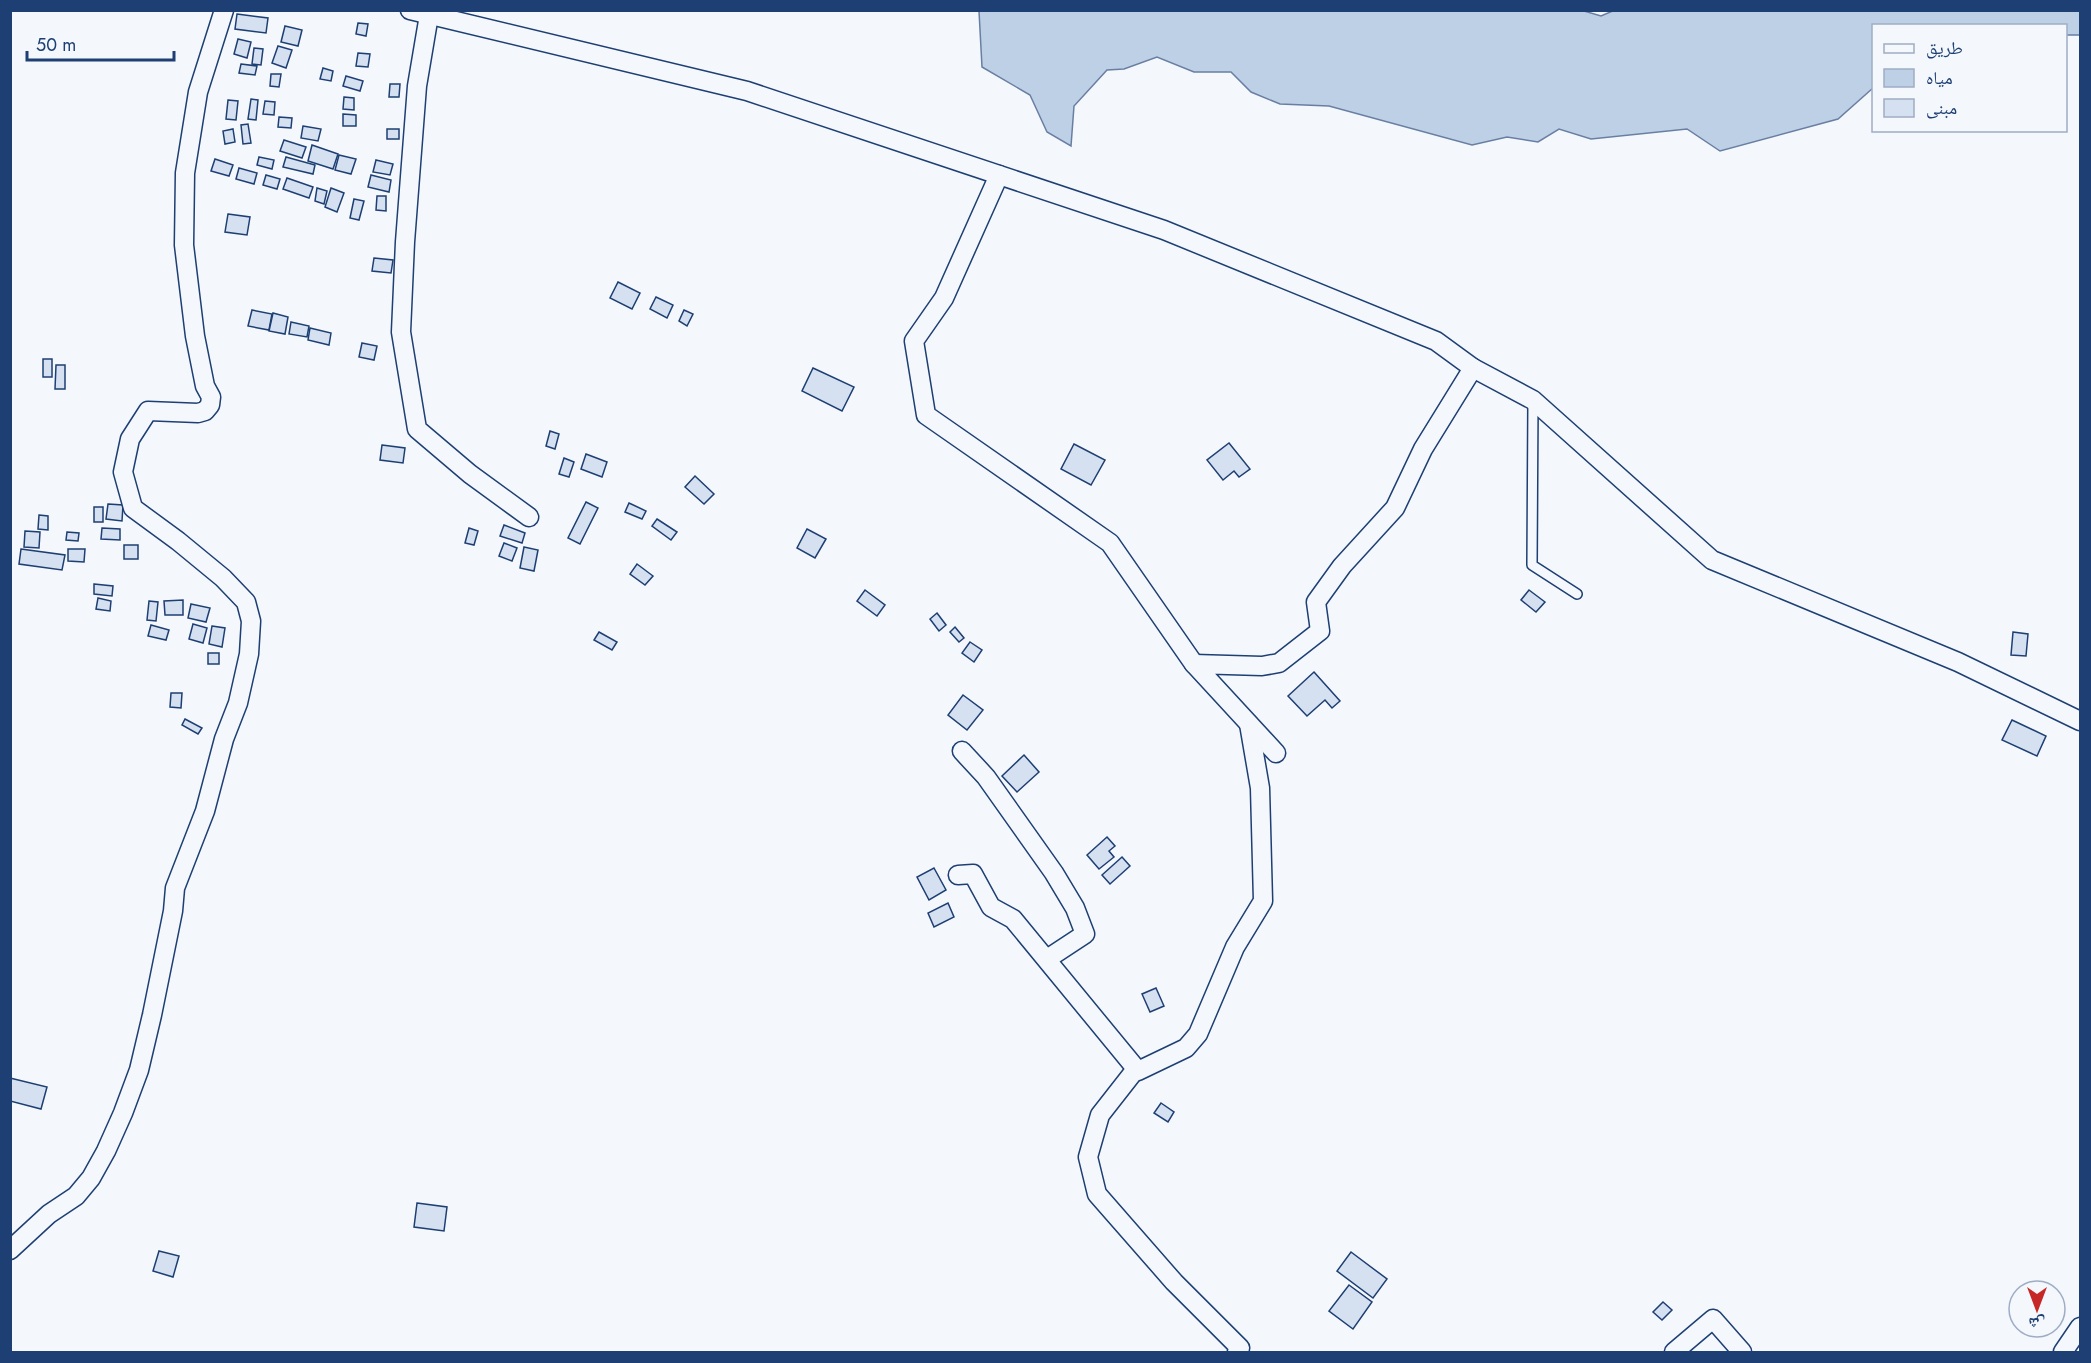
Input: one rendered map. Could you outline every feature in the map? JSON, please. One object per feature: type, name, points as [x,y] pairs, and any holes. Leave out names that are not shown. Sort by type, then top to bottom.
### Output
[{"type":"street","points":[[10,1250],[49,1214],[76,1196],[91,1178],[123,1113],[139,1070],[152,1015],[173,911],[175,888],[205,811],[224,739],[238,703],[249,654],[251,621],[246,602],[214,570],[133,508],[123,472],[130,439],[148,411],[198,413],[205,411],[210,405],[211,397],[205,386],[195,336],[184,245],[185,173],[198,92],[224,10]]},
{"type":"street","points":[[529,517],[470,474],[417,429],[401,332],[405,242],[417,86],[415,12],[747,91],[1164,230],[1436,341],[1473,368],[1533,400],[1712,560],[1958,662],[2080,721]]},
{"type":"street","points":[[999,175],[944,298],[914,341],[926,415],[1110,543],[1194,664],[1276,753]]},
{"type":"street","points":[[1194,664],[1262,666],[1279,663],[1320,631],[1316,602],[1342,566],[1395,508],[1423,449],[1473,368]]},
{"type":"street","points":[[958,875],[973,874],[991,907],[1013,919],[1138,1071],[1186,1048],[1198,1034],[1235,947],[1263,901],[1260,788],[1249,724]]},
{"type":"street","points":[[962,752],[986,777],[1076,908],[1085,934],[1047,959]]},
{"type":"street","points":[[1136,1069],[1100,1115],[1088,1157],[1097,1194],[1174,1282],[1240,1348],[1237,1353]]},
{"type":"street","points":[[1674,1353],[1713,1319],[1742,1353]]},
{"type":"street","points":[[2063,1353],[2080,1327]]},
{"type":"lane","points":[[1533,400],[1532,565],[1576,594]]},
{"type":"water","points":[[1615,10],[2080,11],[2080,35],[2067,35],[2067,24],[1872,24],[1872,89],[1838,119],[1720,151],[1687,129],[1591,139],[1559,129],[1538,142],[1507,137],[1472,145],[1329,106],[1280,104],[1251,92],[1231,72],[1194,72],[1157,57],[1124,69],[1107,70],[1074,106],[1071,146],[1047,132],[1030,95],[982,67],[979,11],[1584,11],[1601,16]]},
{"type":"building","points":[[237,14],[268,18],[266,33],[235,29]]},
{"type":"building","points":[[358,23],[368,24],[366,36],[356,34]]},
{"type":"building","points":[[285,26],[302,30],[298,46],[281,42]]},
{"type":"building","points":[[238,39],[251,42],[247,58],[234,54]]},
{"type":"building","points":[[278,46],[292,50],[286,68],[272,63]]},
{"type":"building","points":[[254,48],[263,49],[261,65],[252,64]]},
{"type":"building","points":[[358,53],[370,54],[368,67],[356,66]]},
{"type":"building","points":[[241,64],[257,66],[255,75],[239,73]]},
{"type":"building","points":[[323,68],[333,71],[331,81],[320,79]]},
{"type":"building","points":[[271,74],[281,74],[279,87],[270,86]]},
{"type":"building","points":[[346,76],[363,81],[360,91],[343,86]]},
{"type":"building","points":[[390,84],[400,84],[399,97],[389,97]]},
{"type":"building","points":[[344,97],[354,98],[354,110],[343,109]]},
{"type":"building","points":[[251,99],[258,100],[256,120],[248,119]]},
{"type":"building","points":[[228,100],[238,101],[236,120],[226,119]]},
{"type":"building","points":[[265,101],[275,102],[274,115],[263,114]]},
{"type":"building","points":[[343,114],[356,115],[356,126],[343,126]]},
{"type":"building","points":[[279,117],[292,118],[291,128],[278,127]]},
{"type":"building","points":[[248,124],[251,143],[243,144],[241,125]]},
{"type":"building","points":[[303,126],[321,129],[318,141],[301,138]]},
{"type":"building","points":[[233,129],[235,142],[225,144],[223,131]]},
{"type":"building","points":[[387,129],[399,129],[399,139],[387,139]]},
{"type":"building","points":[[284,140],[306,147],[302,158],[280,151]]},
{"type":"building","points":[[312,145],[338,154],[333,169],[308,161]]},
{"type":"building","points":[[339,155],[356,159],[351,174],[335,170]]},
{"type":"building","points":[[259,157],[274,160],[272,169],[257,165]]},
{"type":"building","points":[[286,157],[315,165],[313,174],[283,167]]},
{"type":"building","points":[[215,159],[233,165],[229,176],[211,171]]},
{"type":"building","points":[[376,160],[393,164],[390,175],[373,172]]},
{"type":"building","points":[[239,168],[257,173],[254,184],[236,179]]},
{"type":"building","points":[[266,175],[280,179],[277,189],[263,185]]},
{"type":"building","points":[[371,175],[391,180],[389,192],[368,187]]},
{"type":"building","points":[[287,178],[313,187],[309,198],[283,189]]},
{"type":"building","points":[[317,188],[327,191],[324,204],[315,201]]},
{"type":"building","points":[[331,188],[344,193],[337,212],[325,207]]},
{"type":"building","points":[[377,196],[386,196],[386,211],[376,210]]},
{"type":"building","points":[[354,199],[364,201],[359,220],[350,218]]},
{"type":"building","points":[[228,214],[250,217],[247,235],[225,232]]},
{"type":"building","points":[[374,258],[393,260],[391,273],[372,271]]},
{"type":"building","points":[[618,282],[640,293],[632,309],[610,298]]},
{"type":"building","points":[[656,297],[673,305],[667,318],[650,309]]},
{"type":"building","points":[[252,310],[272,314],[269,330],[248,326]]},
{"type":"building","points":[[684,310],[693,314],[687,326],[679,321]]},
{"type":"building","points":[[273,313],[288,317],[285,334],[269,331]]},
{"type":"building","points":[[291,322],[309,326],[307,337],[289,334]]},
{"type":"building","points":[[310,328],[331,333],[329,345],[308,340]]},
{"type":"building","points":[[362,343],[377,346],[374,360],[359,357]]},
{"type":"building","points":[[43,359],[52,359],[52,377],[43,377]]},
{"type":"building","points":[[56,365],[65,365],[65,389],[55,389]]},
{"type":"building","points":[[813,368],[854,387],[842,411],[802,391]]},
{"type":"building","points":[[550,431],[559,434],[555,449],[546,446]]},
{"type":"building","points":[[1229,443],[1250,469],[1239,477],[1234,471],[1223,480],[1207,460]]},
{"type":"building","points":[[1074,444],[1105,460],[1091,485],[1061,469]]},
{"type":"building","points":[[382,445],[405,448],[403,463],[380,460]]},
{"type":"building","points":[[586,454],[607,462],[602,477],[581,469]]},
{"type":"building","points":[[564,458],[574,462],[569,477],[559,474]]},
{"type":"building","points":[[695,476],[714,494],[704,504],[685,487]]},
{"type":"building","points":[[586,502],[598,508],[580,544],[568,538]]},
{"type":"building","points":[[629,503],[646,511],[642,519],[625,512]]},
{"type":"building","points":[[108,504],[123,505],[122,521],[106,519]]},
{"type":"building","points":[[94,507],[103,507],[103,522],[94,522]]},
{"type":"building","points":[[39,515],[48,516],[48,530],[38,529]]},
{"type":"building","points":[[657,519],[677,532],[671,540],[652,526]]},
{"type":"building","points":[[504,525],[525,533],[522,543],[500,536]]},
{"type":"building","points":[[102,528],[120,529],[120,540],[101,539]]},
{"type":"building","points":[[469,528],[478,531],[474,545],[465,543]]},
{"type":"building","points":[[807,529],[826,539],[815,558],[797,548]]},
{"type":"building","points":[[25,531],[40,532],[39,548],[24,547]]},
{"type":"building","points":[[67,532],[79,533],[78,541],[66,540]]},
{"type":"building","points":[[504,543],[517,548],[512,561],[499,556]]},
{"type":"building","points":[[124,545],[138,545],[138,559],[124,559]]},
{"type":"building","points":[[524,547],[538,550],[534,571],[520,568]]},
{"type":"building","points":[[21,549],[65,555],[62,570],[19,564]]},
{"type":"building","points":[[68,549],[85,549],[84,562],[68,561]]},
{"type":"building","points":[[637,564],[653,576],[645,585],[630,574]]},
{"type":"building","points":[[94,584],[113,586],[112,596],[94,594]]},
{"type":"building","points":[[865,590],[885,605],[877,616],[857,601]]},
{"type":"building","points":[[1529,590],[1545,602],[1536,612],[1521,600]]},
{"type":"building","points":[[98,598],[111,601],[110,611],[96,609]]},
{"type":"building","points":[[183,600],[183,615],[165,615],[164,601]]},
{"type":"building","points":[[149,601],[158,602],[156,621],[147,620]]},
{"type":"building","points":[[191,604],[210,608],[206,622],[188,618]]},
{"type":"building","points":[[937,613],[946,625],[939,631],[930,619]]},
{"type":"building","points":[[193,624],[207,628],[203,643],[189,639]]},
{"type":"building","points":[[151,625],[169,630],[166,640],[148,636]]},
{"type":"building","points":[[212,626],[225,628],[222,647],[209,644]]},
{"type":"building","points":[[955,627],[964,638],[959,642],[950,632]]},
{"type":"building","points":[[599,632],[617,642],[612,650],[594,640]]},
{"type":"building","points":[[2013,632],[2028,634],[2026,656],[2011,655]]},
{"type":"building","points":[[970,642],[982,650],[974,662],[962,653]]},
{"type":"building","points":[[208,653],[219,653],[219,664],[208,664]]},
{"type":"building","points":[[1314,672],[1340,701],[1332,708],[1325,700],[1307,716],[1288,696]]},
{"type":"building","points":[[171,693],[182,693],[181,708],[170,707]]},
{"type":"building","points":[[963,695],[983,710],[967,730],[948,715]]},
{"type":"building","points":[[185,719],[202,728],[198,734],[182,725]]},
{"type":"building","points":[[2012,720],[2046,736],[2037,756],[2002,740]]},
{"type":"building","points":[[1024,755],[1039,772],[1017,792],[1002,776]]},
{"type":"building","points":[[1107,837],[1115,846],[1109,851],[1114,857],[1099,869],[1087,855]]},
{"type":"building","points":[[1122,857],[1130,866],[1110,884],[1102,875]]},
{"type":"building","points":[[934,868],[946,890],[929,900],[917,877]]},
{"type":"building","points":[[948,903],[954,917],[934,927],[928,913]]},
{"type":"building","points":[[1156,988],[1164,1006],[1150,1012],[1142,994]]},
{"type":"building","points":[[10,1078],[47,1087],[41,1109],[10,1101]]},
{"type":"building","points":[[1161,1103],[1174,1112],[1168,1122],[1154,1113]]},
{"type":"building","points":[[417,1203],[447,1207],[444,1231],[414,1227]]},
{"type":"building","points":[[159,1251],[179,1256],[173,1277],[153,1271]]},
{"type":"building","points":[[1351,1252],[1387,1279],[1373,1298],[1337,1271]]},
{"type":"building","points":[[1349,1285],[1372,1302],[1353,1329],[1329,1311]]},
{"type":"building","points":[[1663,1302],[1672,1310],[1662,1320],[1653,1312]]}]
